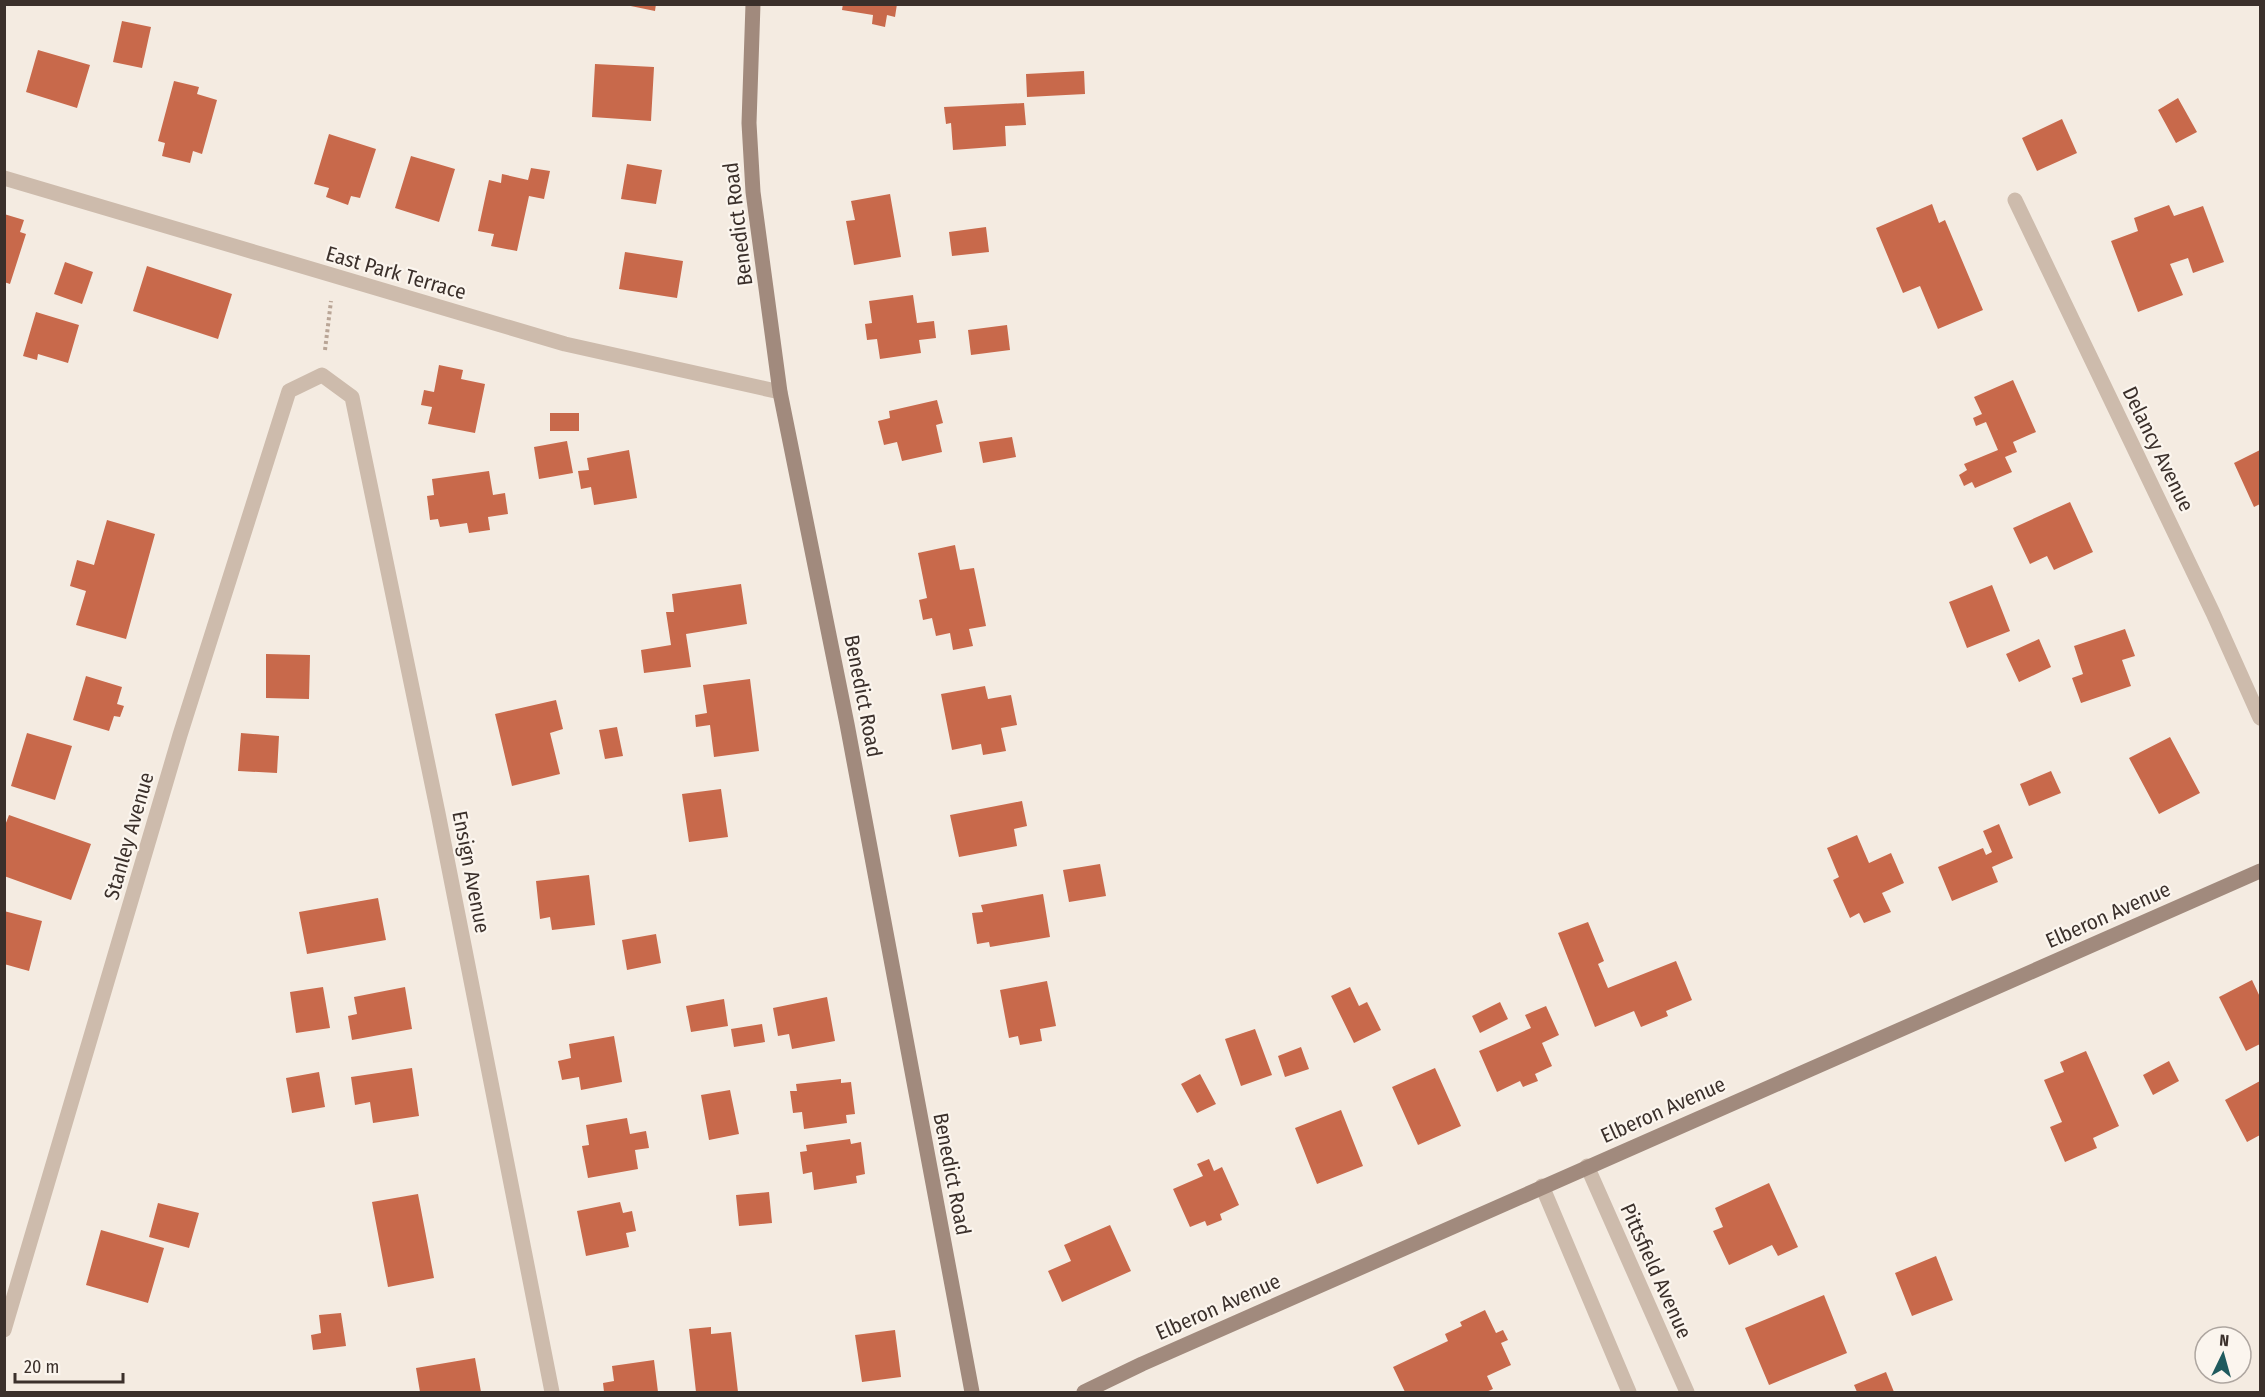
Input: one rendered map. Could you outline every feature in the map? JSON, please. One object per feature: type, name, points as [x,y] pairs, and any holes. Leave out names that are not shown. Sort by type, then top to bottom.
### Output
[{"type":"street","name":"Benedict Road","points":[[753,4],[750,37],[749,123],[753,192],[780,392],[847,724],[972,1392]]},
{"type":"street","name":"East Park Terrace","points":[[4,178],[565,344],[780,392]]},
{"type":"street","name":"Delancy Avenue","points":[[2016,200],[2208,602],[2260,718]]},
{"type":"street","name":"Stanley Avenue","points":[[4,1330],[177,746],[289,391],[322,375]]},
{"type":"street","name":"Ensign Avenue","points":[[322,375],[352,397],[438,813],[552,1392]]},
{"type":"street","name":"Elberon Avenue","points":[[1084,1392],[1587,1166],[2260,871]]},
{"type":"street","name":"Pittsfield Avenue","points":[[1587,1166],[1687,1392]]},
{"type":"street","points":[[1542,1186],[1629,1392]]},
{"type":"path","points":[[322,375],[334,277]]},
{"type":"building","points":[[621,4],[656,4],[655,11]]},
{"type":"building","points":[[843,4],[897,4],[895,17],[887,15],[885,27],[872,24],[873,15],[842,10]]},
{"type":"building","points":[[122,21],[151,27],[142,68],[113,62]]},
{"type":"building","points":[[38,50],[90,65],[77,108],[26,92]]},
{"type":"building","points":[[595,64],[654,67],[651,121],[592,117]]},
{"type":"building","points":[[1084,71],[1085,94],[1027,97],[1026,74]]},
{"type":"building","points":[[174,81],[199,87],[197,94],[217,100],[202,154],[193,151],[190,163],[162,156],[165,143],[158,141]]},
{"type":"building","points":[[2178,98],[2197,132],[2176,143],[2158,110]]},
{"type":"building","points":[[1024,103],[1026,125],[1005,126],[1006,146],[953,150],[951,123],[946,124],[944,107]]},
{"type":"building","points":[[2062,119],[2077,153],[2037,171],[2022,138]]},
{"type":"building","points":[[329,134],[376,149],[360,198],[351,196],[348,205],[326,197],[329,188],[314,184]]},
{"type":"building","points":[[411,156],[455,169],[439,222],[395,208]]},
{"type":"building","points":[[627,164],[662,170],[656,204],[621,199]]},
{"type":"building","points":[[531,168],[550,171],[544,199],[529,196],[517,251],[491,246],[494,234],[478,231],[489,180],[501,183],[502,174],[528,180]]},
{"type":"building","points":[[890,194],[901,257],[854,265],[846,221],[855,220],[851,201]]},
{"type":"building","points":[[1932,204],[1939,223],[1945,220],[1983,310],[1938,329],[1920,286],[1903,293],[1876,228]]},
{"type":"building","points":[[2169,205],[2174,216],[2203,206],[2224,262],[2193,273],[2188,258],[2170,264],[2183,295],[2138,312],[2111,241],[2138,231],[2134,218]]},
{"type":"building","points":[[4,214],[24,220],[20,232],[26,234],[10,284],[4,282]]},
{"type":"building","points":[[986,227],[989,252],[952,256],[949,232]]},
{"type":"building","points":[[625,252],[683,261],[677,298],[619,289]]},
{"type":"building","points":[[65,262],[93,272],[82,304],[54,294]]},
{"type":"building","points":[[147,266],[232,294],[218,339],[133,311]]},
{"type":"building","points":[[913,295],[917,323],[934,321],[936,338],[919,340],[921,353],[880,359],[877,339],[867,340],[865,324],[872,323],[869,301]]},
{"type":"building","points":[[36,312],[79,325],[68,363],[38,354],[37,360],[23,356]]},
{"type":"building","points":[[1007,325],[1010,350],[971,355],[968,330]]},
{"type":"building","points":[[439,365],[463,370],[461,379],[485,384],[475,433],[428,424],[432,407],[421,405],[424,390],[434,392]]},
{"type":"building","points":[[2013,380],[2036,432],[2013,442],[2017,452],[2005,457],[2012,472],[1975,488],[1972,482],[1964,486],[1959,475],[1967,470],[1964,464],[1998,450],[1986,422],[1976,426],[1973,418],[1982,414],[1974,397]]},
{"type":"building","points":[[937,400],[943,423],[936,425],[942,452],[902,461],[897,442],[884,445],[878,421],[890,418],[889,411]]},
{"type":"building","points":[[550,413],[579,413],[579,431],[550,431]]},
{"type":"building","points":[[1012,437],[1016,457],[983,463],[979,442]]},
{"type":"building","points":[[567,441],[573,473],[539,479],[534,447]]},
{"type":"building","points":[[629,450],[637,498],[594,505],[591,487],[581,489],[578,471],[589,470],[587,458]]},
{"type":"building","points":[[2260,450],[2260,504],[2254,507],[2234,463]]},
{"type":"building","points":[[489,471],[493,495],[505,493],[508,514],[488,517],[490,530],[469,533],[467,523],[440,527],[438,519],[430,520],[427,496],[434,495],[432,479]]},
{"type":"building","points":[[2070,502],[2093,552],[2054,570],[2047,556],[2030,564],[2013,528]]},
{"type":"building","points":[[107,520],[155,534],[126,639],[76,625],[86,591],[70,586],[77,560],[94,565]]},
{"type":"building","points":[[955,545],[960,570],[974,568],[986,626],[969,629],[973,646],[953,650],[950,633],[936,636],[932,618],[923,620],[919,600],[927,598],[918,553]]},
{"type":"building","points":[[741,584],[747,624],[686,634],[691,667],[644,673],[641,650],[671,645],[666,612],[674,612],[672,594]]},
{"type":"building","points":[[1992,585],[2010,631],[1967,648],[1949,602]]},
{"type":"building","points":[[2125,629],[2135,656],[2122,660],[2131,686],[2081,703],[2072,678],[2083,674],[2074,646]]},
{"type":"building","points":[[2039,639],[2051,667],[2019,682],[2006,654]]},
{"type":"building","points":[[266,654],[310,655],[309,699],[266,698]]},
{"type":"building","points":[[86,676],[122,687],[117,704],[124,706],[120,717],[114,716],[109,731],[73,720]]},
{"type":"building","points":[[750,679],[759,751],[714,757],[710,725],[696,727],[695,715],[707,713],[703,685]]},
{"type":"building","points":[[985,686],[988,699],[1011,695],[1017,725],[1001,728],[1006,751],[983,755],[981,744],[952,750],[941,694]]},
{"type":"building","points":[[556,700],[563,729],[550,733],[560,774],[512,786],[495,714]]},
{"type":"building","points":[[617,727],[623,756],[605,759],[599,730]]},
{"type":"building","points":[[27,733],[72,746],[55,800],[11,786]]},
{"type":"building","points":[[241,733],[279,736],[277,773],[238,771]]},
{"type":"building","points":[[2170,737],[2200,793],[2159,814],[2129,758]]},
{"type":"building","points":[[2051,771],[2061,793],[2029,806],[2020,784]]},
{"type":"building","points":[[721,789],[728,837],[689,842],[682,794]]},
{"type":"building","points":[[1022,801],[1027,826],[1014,829],[1017,846],[959,857],[950,815]]},
{"type":"building","points":[[9,815],[91,844],[71,900],[4,876],[4,828]]},
{"type":"building","points":[[1999,824],[2013,858],[1992,867],[1998,882],[1952,901],[1938,867],[1983,848],[1986,855],[1992,852],[1983,831]]},
{"type":"building","points":[[1857,835],[1869,863],[1891,853],[1904,883],[1882,893],[1891,912],[1864,923],[1859,913],[1850,918],[1833,880],[1839,877],[1827,848]]},
{"type":"building","points":[[1100,864],[1106,896],[1069,902],[1063,870]]},
{"type":"building","points":[[589,875],[595,925],[552,930],[550,917],[540,919],[536,881]]},
{"type":"building","points":[[1043,894],[1050,937],[990,947],[989,942],[977,944],[972,913],[983,912],[981,905]]},
{"type":"building","points":[[378,898],[386,940],[307,954],[299,912]]},
{"type":"building","points":[[4,911],[42,921],[29,971],[4,964]]},
{"type":"building","points":[[1588,922],[1604,961],[1598,964],[1608,988],[1676,961],[1692,1000],[1666,1011],[1668,1016],[1641,1027],[1634,1011],[1595,1027],[1558,933]]},
{"type":"building","points":[[656,934],[661,963],[627,970],[622,940]]},
{"type":"building","points":[[2252,980],[2260,997],[2260,1044],[2246,1051],[2219,997]]},
{"type":"building","points":[[1047,981],[1056,1026],[1040,1029],[1042,1041],[1020,1045],[1018,1036],[1009,1038],[1000,990]]},
{"type":"building","points":[[323,987],[330,1028],[296,1033],[290,992]]},
{"type":"building","points":[[405,987],[412,1029],[352,1040],[348,1016],[357,1014],[354,997]]},
{"type":"building","points":[[1350,987],[1359,1006],[1367,1002],[1381,1030],[1354,1043],[1331,996]]},
{"type":"building","points":[[827,997],[835,1041],[792,1049],[789,1034],[778,1036],[773,1008]]},
{"type":"building","points":[[724,999],[728,1026],[691,1032],[686,1006]]},
{"type":"building","points":[[1500,1002],[1508,1019],[1480,1033],[1472,1016]]},
{"type":"building","points":[[1546,1006],[1559,1035],[1542,1043],[1552,1066],[1535,1074],[1538,1081],[1523,1087],[1520,1081],[1497,1092],[1479,1051],[1531,1028],[1525,1015]]},
{"type":"building","points":[[762,1024],[765,1042],[734,1047],[731,1029]]},
{"type":"building","points":[[1255,1029],[1272,1075],[1241,1086],[1225,1039]]},
{"type":"building","points":[[614,1036],[622,1082],[581,1090],[579,1077],[562,1080],[558,1061],[571,1058],[569,1044]]},
{"type":"building","points":[[1301,1047],[1309,1069],[1285,1077],[1278,1056]]},
{"type":"building","points":[[2086,1051],[2119,1126],[2093,1138],[2097,1148],[2065,1162],[2050,1127],[2062,1122],[2044,1080],[2064,1072],[2060,1062]]},
{"type":"building","points":[[2169,1061],[2179,1081],[2153,1095],[2143,1075]]},
{"type":"building","points":[[412,1068],[419,1116],[373,1123],[370,1102],[355,1105],[351,1077]]},
{"type":"building","points":[[1435,1068],[1461,1126],[1418,1145],[1392,1087]]},
{"type":"building","points":[[319,1072],[325,1107],[292,1113],[286,1078]]},
{"type":"building","points":[[1200,1074],[1216,1104],[1197,1113],[1181,1084]]},
{"type":"building","points":[[841,1079],[841,1083],[851,1082],[855,1114],[846,1115],[847,1123],[804,1129],[802,1112],[793,1113],[790,1091],[797,1091],[796,1084]]},
{"type":"building","points":[[2260,1081],[2260,1135],[2247,1142],[2225,1100]]},
{"type":"building","points":[[730,1090],[739,1134],[709,1140],[701,1095]]},
{"type":"building","points":[[1341,1110],[1363,1166],[1317,1184],[1295,1128]]},
{"type":"building","points":[[627,1118],[630,1134],[646,1131],[649,1148],[635,1150],[638,1169],[588,1178],[582,1146],[589,1145],[586,1125]]},
{"type":"building","points":[[850,1139],[851,1144],[861,1142],[865,1174],[856,1176],[857,1183],[814,1190],[812,1172],[803,1174],[800,1152],[807,1151],[806,1145]]},
{"type":"building","points":[[1209,1159],[1214,1171],[1222,1167],[1239,1205],[1220,1214],[1222,1220],[1207,1226],[1205,1221],[1190,1227],[1173,1189],[1203,1176],[1197,1164]]},
{"type":"building","points":[[1769,1183],[1798,1247],[1778,1256],[1772,1245],[1729,1265],[1713,1231],[1723,1227],[1715,1208]]},
{"type":"building","points":[[769,1192],[772,1223],[739,1226],[736,1195]]},
{"type":"building","points":[[418,1194],[434,1278],[388,1287],[372,1202]]},
{"type":"building","points":[[620,1202],[623,1213],[632,1211],[636,1231],[626,1233],[629,1247],[586,1256],[577,1211]]},
{"type":"building","points":[[158,1203],[199,1213],[189,1248],[149,1237]]},
{"type":"building","points":[[1110,1225],[1131,1271],[1062,1302],[1048,1271],[1071,1261],[1064,1245]]},
{"type":"building","points":[[101,1230],[164,1248],[148,1303],[86,1285]]},
{"type":"building","points":[[1936,1256],[1953,1300],[1912,1316],[1895,1273]]},
{"type":"building","points":[[1824,1295],[1847,1353],[1769,1385],[1745,1328]]},
{"type":"building","points":[[1485,1310],[1496,1333],[1503,1330],[1508,1340],[1501,1343],[1511,1365],[1487,1376],[1493,1389],[1486,1392],[1405,1392],[1393,1367],[1448,1341],[1445,1334],[1462,1326],[1460,1322]]},
{"type":"building","points":[[341,1313],[346,1346],[313,1350],[311,1335],[321,1333],[319,1315]]},
{"type":"building","points":[[711,1327],[711,1334],[731,1332],[738,1392],[696,1392],[689,1329]]},
{"type":"building","points":[[895,1330],[901,1377],[862,1382],[855,1335]]},
{"type":"building","points":[[475,1358],[481,1392],[420,1392],[416,1368]]},
{"type":"building","points":[[654,1360],[658,1392],[604,1392],[603,1383],[614,1381],[612,1366]]},
{"type":"building","points":[[1886,1372],[1894,1392],[1857,1392],[1854,1385]]}]
